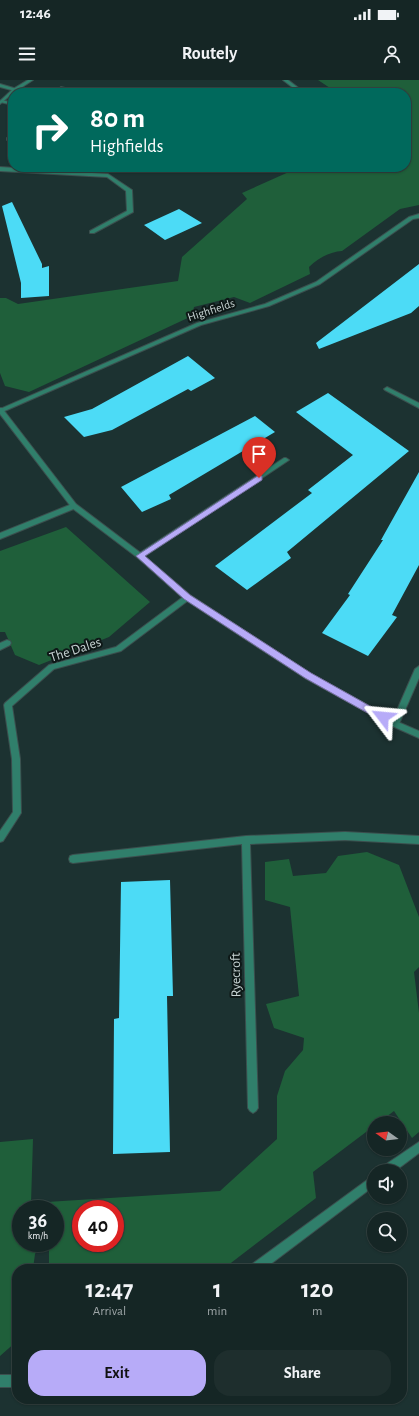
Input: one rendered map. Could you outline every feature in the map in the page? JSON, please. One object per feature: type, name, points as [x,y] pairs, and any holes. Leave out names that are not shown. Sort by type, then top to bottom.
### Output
[{"type":"street","points":[[18,88],[31,80]]},
{"type":"street","points":[[285,80],[296,88]]},
{"type":"street","points":[[0,84],[10,88]]},
{"type":"street","points":[[46,172],[108,176],[129,190],[130,212],[92,232]]},
{"type":"street","name":"Highfields","points":[[0,411],[200,324],[267,305],[318,283],[411,218],[419,216]]},
{"type":"street","points":[[387,389],[419,406]]},
{"type":"street","points":[[0,411],[74,506],[140,556],[187,597],[308,676],[395,724],[419,735]]},
{"type":"street","points":[[140,556],[286,460]]},
{"type":"street","points":[[0,536],[74,506]]},
{"type":"street","name":"The Dales","points":[[0,838],[17,813],[16,759],[8,705],[52,667],[118,649],[187,597]]},
{"type":"street","points":[[395,724],[419,669]]},
{"type":"street","points":[[73,859],[246,840],[345,836],[419,840]]},
{"type":"street","name":"Ryecroft","points":[[246,840],[253,1108]]},
{"type":"street","points":[[396,1164],[419,1147]]},
{"type":"street","points":[[261,1264],[367,1185]]},
{"type":"street","points":[[0,1381],[12,1381]]},
{"type":"green space","points":[[318,80],[419,80],[419,205],[400,209],[342,251],[328,254],[316,261],[309,267],[310,274],[250,303],[234,297],[194,307],[192,316],[29,392],[5,386],[0,373],[0,298],[6,298],[18,304],[178,281],[182,257],[247,199],[242,193],[289,172],[411,172],[411,88],[330,88]]},
{"type":"green space","points":[[66,527],[150,602],[109,637],[39,665],[15,655],[5,632],[0,632],[0,551]]},
{"type":"green space","points":[[367,852],[399,865],[419,917],[419,967],[414,972],[419,1013],[419,1132],[412,1138],[407,1130],[407,1116],[397,1116],[394,1111],[387,1116],[367,1116],[367,1131],[313,1172],[316,1198],[230,1264],[49,1264],[49,1252],[64,1252],[64,1201],[72,1200],[72,1252],[124,1252],[124,1200],[78,1200],[220,1191],[277,1139],[277,1096],[285,1071],[303,1050],[304,1038],[274,1028],[266,1004],[299,996],[290,907],[265,900],[265,862],[289,859],[293,876],[326,873],[338,856]]},
{"type":"green space","points":[[33,1139],[31,1200],[12,1200],[12,1252],[36,1252],[34,1264],[12,1264],[12,1345],[0,1356],[0,1142]]},
{"type":"building","points":[[12,202],[42,264],[42,268],[49,266],[49,296],[21,298],[21,283],[2,206]]},
{"type":"building","points":[[179,209],[202,223],[165,240],[144,225]]},
{"type":"building","points":[[419,264],[419,306],[411,313],[319,349],[316,343]]},
{"type":"building","points":[[188,356],[215,378],[191,391],[188,389],[112,430],[84,437],[64,417],[92,409]]},
{"type":"building","points":[[328,393],[409,451],[287,552],[291,558],[247,590],[215,566],[312,493],[308,490],[353,455],[296,412]]},
{"type":"building","points":[[255,416],[275,432],[169,495],[171,499],[142,512],[121,487]]},
{"type":"building","points":[[419,472],[419,565],[392,615],[397,617],[368,656],[322,633],[350,595],[348,594],[383,540],[381,540]]},
{"type":"building","points":[[170,880],[173,996],[167,996],[170,1152],[113,1154],[114,1019],[119,1018],[121,882]]},
{"type":"route","points":[[259,478],[140,556],[187,597],[308,676],[383,717]]}]
